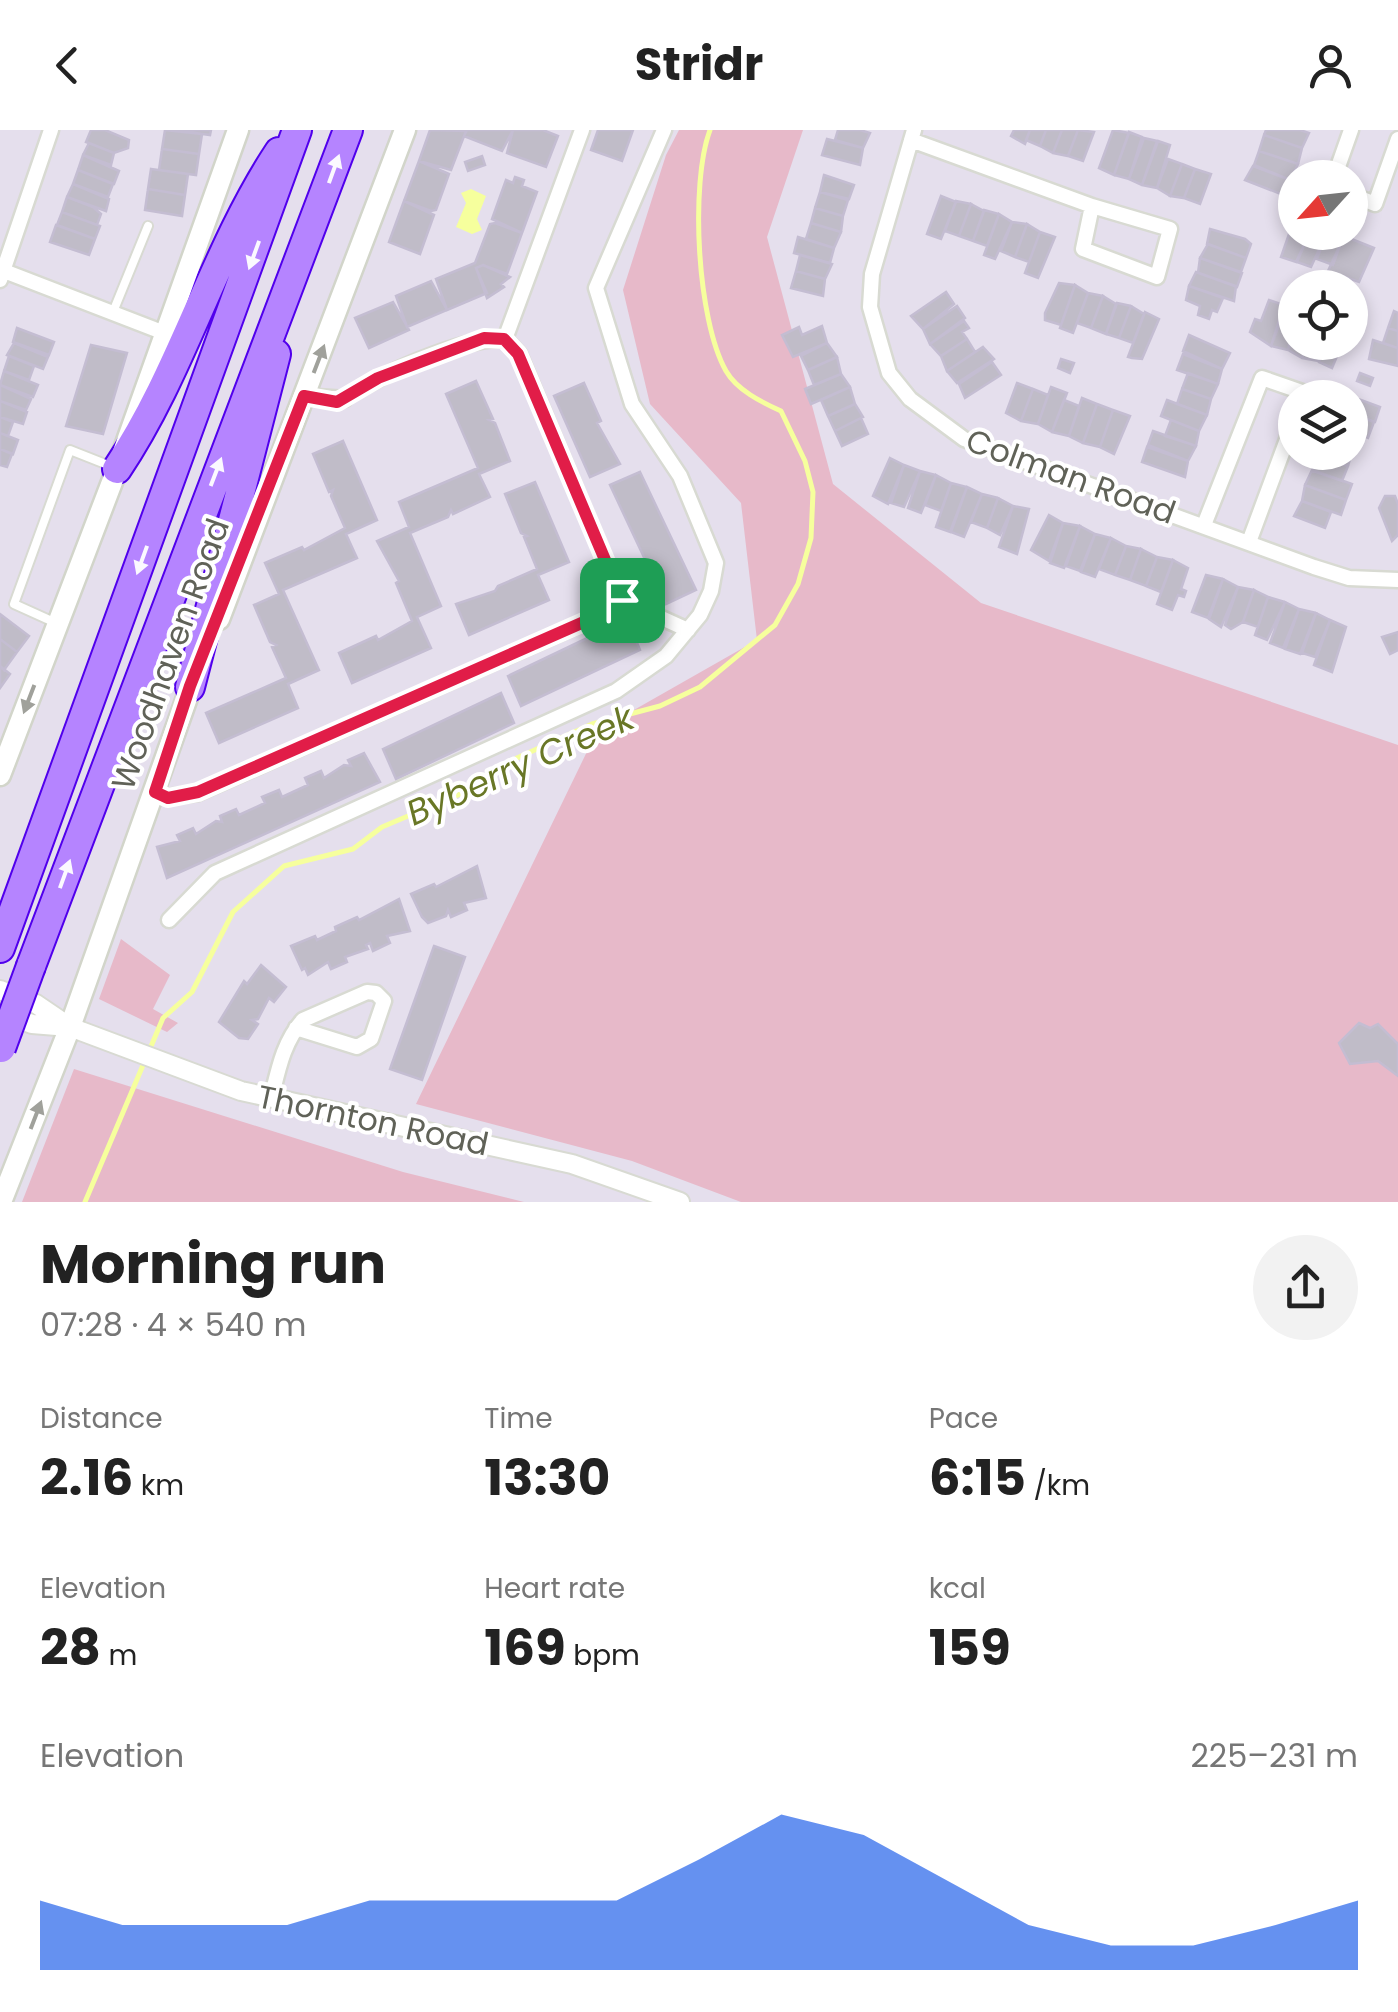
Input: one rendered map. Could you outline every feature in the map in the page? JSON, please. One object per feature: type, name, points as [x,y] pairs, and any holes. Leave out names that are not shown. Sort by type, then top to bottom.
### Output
[{"type":"highway","points":[[117,469],[141,432],[244,211],[295,130]]},
{"type":"highway","name":"Woodhaven Road","points":[[0,948],[295,130]]},
{"type":"highway","name":"Woodhaven Road","points":[[0,1049],[297,255],[348,130]]},
{"type":"highway","points":[[190,686],[261,422],[297,255]]},
{"type":"main road","points":[[0,774],[117,469],[162,332],[238,130]]},
{"type":"main road","name":"Woodhaven Road","points":[[2,1202],[70,1027],[190,686],[405,130]]},
{"type":"street","points":[[51,130],[2,275],[162,332]]},
{"type":"street","points":[[504,339],[582,130]]},
{"type":"street","points":[[168,920],[215,873],[616,691],[666,656],[688,630],[711,591],[715,552],[680,476],[632,404],[596,288],[664,130]]},
{"type":"street","points":[[1340,160],[1351,130]]},
{"type":"street","points":[[913,135],[1092,206],[1170,229],[1157,277],[1082,249],[1092,206]]},
{"type":"street","name":"Colman Road","points":[[913,135],[872,274],[870,306],[888,373],[932,420],[964,439],[1349,578],[1398,580]]},
{"type":"street","points":[[1368,201],[1375,204],[1398,139]]},
{"type":"street","points":[[304,396],[337,402],[464,342],[504,339]]},
{"type":"street","points":[[504,339],[518,354],[622,600],[688,630]]},
{"type":"street","points":[[1204,525],[1262,378],[1278,384]]},
{"type":"street","points":[[1249,542],[1278,464]]},
{"type":"street","points":[[155,792],[168,798],[198,792],[602,614],[622,600]]},
{"type":"street","name":"Thornton Road","points":[[0,990],[36,1004],[70,1027],[182,1071],[270,1098],[572,1164],[680,1202]]},
{"type":"street","points":[[270,1098],[296,1028],[310,1016],[367,992],[382,996],[384,1002],[371,1038],[357,1048],[296,1028]]},
{"type":"street","name":"Thornton Road","points":[[0,1012],[32,1024],[70,1027]]},
{"type":"lane","points":[[113,312],[148,226]]},
{"type":"lane","points":[[59,624],[14,604],[70,450],[117,469]]},
{"type":"shaded area","points":[[679,130],[803,130],[767,237],[833,484],[981,603],[1398,745],[1398,1202],[741,1202],[632,1161],[416,1104],[597,731],[757,640],[741,503],[650,404],[623,290],[666,155]]},
{"type":"shaded area","points":[[471,189],[486,196],[477,219],[482,230],[472,234],[456,227],[466,203],[461,193]]},
{"type":"shaded area","points":[[121,939],[170,975],[153,1009],[178,1023],[167,1032],[99,999]]},
{"type":"shaded area","points":[[74,1069],[403,1172],[524,1202],[22,1202]]},
{"type":"building","points":[[91,130],[105,130],[129,140],[128,148],[114,153],[86,142]]},
{"type":"building","points":[[165,130],[202,134],[199,154],[162,149]]},
{"type":"building","points":[[175,130],[211,130],[210,135]]},
{"type":"building","points":[[430,130],[466,131],[451,170],[419,161]]},
{"type":"building","points":[[467,130],[513,130],[502,151],[464,136]]},
{"type":"building","points":[[513,130],[543,130],[558,136],[546,167],[507,153]]},
{"type":"building","points":[[598,130],[633,130],[622,161],[591,150]]},
{"type":"building","points":[[838,130],[870,133],[863,148],[835,140]]},
{"type":"building","points":[[1014,130],[1030,130],[1025,144],[1011,136]]},
{"type":"building","points":[[1030,130],[1046,130],[1040,146],[1026,140]]},
{"type":"building","points":[[1046,130],[1062,130],[1053,153],[1040,146]]},
{"type":"building","points":[[1062,130],[1078,130],[1068,156],[1053,153]]},
{"type":"building","points":[[1078,130],[1094,132],[1083,161],[1068,156]]},
{"type":"building","points":[[1113,130],[1129,133],[1114,175],[1099,168]]},
{"type":"building","points":[[1266,130],[1309,133],[1302,148],[1264,135]]},
{"type":"building","points":[[1129,132],[1142,137],[1129,179],[1114,175]]},
{"type":"building","points":[[1264,135],[1302,148],[1299,160],[1259,151]]},
{"type":"building","points":[[1144,138],[1157,141],[1142,185],[1129,179]]},
{"type":"building","points":[[827,139],[863,148],[860,165],[822,155]]},
{"type":"building","points":[[1158,141],[1170,145],[1157,188],[1142,185]]},
{"type":"building","points":[[89,143],[114,153],[111,165],[83,155]]},
{"type":"building","points":[[162,149],[199,154],[196,175],[159,170]]},
{"type":"building","points":[[1259,151],[1286,160],[1278,160],[1278,175],[1254,165]]},
{"type":"building","points":[[83,155],[119,171],[114,184],[78,170]]},
{"type":"building","points":[[482,156],[485,165],[468,171],[465,162]]},
{"type":"building","points":[[1168,159],[1182,164],[1170,196],[1157,188]]},
{"type":"building","points":[[419,161],[449,174],[436,210],[404,201]]},
{"type":"building","points":[[1182,164],[1195,169],[1184,198],[1170,196]]},
{"type":"building","points":[[1253,166],[1278,175],[1278,193],[1245,180]]},
{"type":"building","points":[[151,169],[188,174],[185,195],[148,189]]},
{"type":"building","points":[[1195,169],[1211,174],[1200,204],[1184,198]]},
{"type":"building","points":[[78,170],[113,184],[108,197],[73,184]]},
{"type":"building","points":[[824,175],[854,185],[849,199],[820,192]]},
{"type":"building","points":[[515,177],[524,180],[522,186],[537,192],[522,233],[492,219],[506,180],[513,183]]},
{"type":"building","points":[[73,184],[109,199],[106,211],[67,197]]},
{"type":"building","points":[[148,189],[185,195],[182,216],[145,210]]},
{"type":"building","points":[[820,192],[848,200],[843,216],[815,208]]},
{"type":"building","points":[[941,196],[956,202],[941,239],[927,234]]},
{"type":"building","points":[[67,197],[101,214],[97,225],[62,212]]},
{"type":"building","points":[[404,201],[434,215],[420,254],[389,242]]},
{"type":"building","points":[[956,201],[971,204],[959,236],[945,231]]},
{"type":"building","points":[[971,204],[984,211],[973,241],[959,236]]},
{"type":"building","points":[[815,208],[843,216],[841,232],[811,223]]},
{"type":"building","points":[[984,210],[999,214],[987,246],[973,241]]},
{"type":"building","points":[[62,212],[100,226],[95,239],[57,225]]},
{"type":"building","points":[[999,214],[1012,222],[995,259],[984,255]]},
{"type":"building","points":[[1012,222],[1027,224],[1015,257],[1001,251]]},
{"type":"building","points":[[811,223],[841,232],[834,248],[806,239]]},
{"type":"building","points":[[490,224],[522,233],[507,274],[483,265],[476,268],[487,293],[447,310],[436,279],[475,263]]},
{"type":"building","points":[[1027,224],[1040,232],[1029,262],[1015,257]]},
{"type":"building","points":[[56,225],[95,239],[89,255],[50,242]]},
{"type":"building","points":[[1210,229],[1245,239],[1251,244],[1246,258],[1207,244]]},
{"type":"building","points":[[1040,232],[1055,237],[1038,278],[1025,273]]},
{"type":"building","points":[[798,237],[834,248],[830,263],[794,253]]},
{"type":"building","points":[[1208,244],[1246,258],[1241,272],[1200,258]]},
{"type":"building","points":[[1374,248],[1364,270],[1328,270],[1338,250]]},
{"type":"building","points":[[1283,250],[1302,250],[1296,262],[1281,257]]},
{"type":"building","points":[[1302,250],[1319,250],[1311,267],[1297,262]]},
{"type":"building","points":[[1320,250],[1338,250],[1333,265],[1317,259]]},
{"type":"building","points":[[800,255],[832,264],[825,279],[796,271]]},
{"type":"building","points":[[1200,258],[1242,273],[1237,287],[1198,273]]},
{"type":"building","points":[[483,265],[510,277],[501,284],[504,287],[487,298],[476,268]]},
{"type":"building","points":[[796,271],[825,279],[823,296],[791,288]]},
{"type":"building","points":[[1196,272],[1236,286],[1234,301],[1189,286]]},
{"type":"building","points":[[431,281],[447,310],[407,327],[396,296]]},
{"type":"building","points":[[1059,283],[1075,285],[1061,325],[1045,320]]},
{"type":"building","points":[[1075,285],[1088,293],[1073,333],[1060,328]]},
{"type":"building","points":[[1189,286],[1223,298],[1209,319],[1198,315],[1200,306],[1186,300]]},
{"type":"building","points":[[946,292],[954,304],[923,329],[911,316]]},
{"type":"building","points":[[1088,293],[1103,296],[1091,328],[1077,323]]},
{"type":"building","points":[[1103,296],[1116,304],[1106,334],[1091,328]]},
{"type":"building","points":[[1269,300],[1278,303],[1278,324],[1271,346],[1250,332],[1255,319],[1261,321]]},
{"type":"building","points":[[393,302],[409,330],[369,348],[355,318]]},
{"type":"building","points":[[1117,303],[1131,306],[1119,338],[1106,334]]},
{"type":"building","points":[[957,306],[965,318],[930,344],[923,329]]},
{"type":"building","points":[[1131,306],[1144,314],[1133,343],[1119,338]]},
{"type":"building","points":[[1394,311],[1398,313],[1398,331],[1388,328]]},
{"type":"building","points":[[1145,312],[1159,319],[1142,359],[1128,357]]},
{"type":"building","points":[[964,321],[969,328],[962,332],[967,339],[941,356],[930,344]]},
{"type":"building","points":[[822,326],[827,343],[793,357],[782,335],[799,327],[802,335]]},
{"type":"building","points":[[17,328],[54,342],[49,355],[13,342]]},
{"type":"building","points":[[1278,328],[1278,348],[1271,346]]},
{"type":"building","points":[[1388,328],[1398,331],[1398,348],[1383,343]]},
{"type":"building","points":[[1189,335],[1230,353],[1222,369],[1183,351]]},
{"type":"building","points":[[967,339],[975,352],[947,371],[941,356]]},
{"type":"building","points":[[1373,340],[1398,348],[1398,366],[1369,359]]},
{"type":"building","points":[[14,343],[48,357],[43,369],[7,355]]},
{"type":"building","points":[[827,343],[837,357],[808,370],[801,356]]},
{"type":"building","points":[[91,345],[127,353],[103,434],[66,426]]},
{"type":"building","points":[[983,347],[994,359],[957,383],[947,371]]},
{"type":"building","points":[[1183,354],[1222,369],[1218,384],[1177,370]]},
{"type":"building","points":[[9,356],[34,366],[29,380],[4,371]]},
{"type":"building","points":[[837,357],[841,374],[814,385],[808,370]]},
{"type":"building","points":[[1061,359],[1074,363],[1070,373],[1058,368]]},
{"type":"building","points":[[1320,360],[1335,360],[1332,368]]},
{"type":"building","points":[[992,362],[1001,375],[965,398],[959,384]]},
{"type":"building","points":[[4,371],[38,385],[33,397],[0,385]]},
{"type":"building","points":[[1188,373],[1218,384],[1211,399],[1182,389]]},
{"type":"building","points":[[1360,373],[1373,378],[1370,386],[1368,380],[1357,380]]},
{"type":"building","points":[[841,374],[850,387],[811,404],[805,389]]},
{"type":"building","points":[[476,381],[493,419],[489,420],[495,423],[510,461],[479,474],[490,497],[453,514],[451,510],[448,517],[410,533],[441,606],[417,617],[431,648],[352,683],[339,653],[376,636],[378,640],[412,621],[396,583],[399,581],[377,541],[409,527],[399,502],[478,468],[446,394]]},
{"type":"building","points":[[584,383],[601,421],[597,423],[620,464],[590,477],[554,396]]},
{"type":"building","points":[[1017,383],[1033,389],[1021,421],[1006,413]]},
{"type":"building","points":[[0,385],[31,399],[26,410],[0,401]]},
{"type":"building","points":[[850,387],[855,404],[828,416],[821,400]]},
{"type":"building","points":[[1051,387],[1067,393],[1052,432],[1038,424]]},
{"type":"building","points":[[1033,389],[1048,395],[1038,424],[1021,421]]},
{"type":"building","points":[[1182,389],[1211,399],[1207,415],[1177,404]]},
{"type":"building","points":[[1082,398],[1097,404],[1083,443],[1069,436]]},
{"type":"building","points":[[1064,400],[1079,406],[1069,436],[1052,432]]},
{"type":"building","points":[[1167,400],[1207,415],[1199,431],[1161,416]]},
{"type":"building","points":[[0,401],[27,412],[23,424],[0,417]]},
{"type":"building","points":[[1368,403],[1380,407],[1375,422],[1368,419]]},
{"type":"building","points":[[855,404],[863,417],[835,431],[828,416]]},
{"type":"building","points":[[1097,404],[1113,410],[1100,447],[1083,443]]},
{"type":"building","points":[[1113,410],[1130,416],[1114,454],[1100,447]]},
{"type":"building","points":[[0,417],[13,422],[8,436],[0,433]]},
{"type":"building","points":[[861,418],[868,434],[842,446],[835,431]]},
{"type":"building","points":[[1171,420],[1199,431],[1196,446],[1165,436]]},
{"type":"building","points":[[1153,431],[1196,446],[1188,461],[1148,445]]},
{"type":"building","points":[[0,433],[18,440],[13,454],[0,449]]},
{"type":"building","points":[[343,441],[377,520],[346,534],[357,558],[283,590],[319,670],[288,684],[298,708],[219,743],[206,713],[286,678],[272,647],[276,645],[270,642],[254,605],[279,594],[265,563],[302,547],[304,550],[345,528],[331,496],[333,490],[329,492],[313,454]]},
{"type":"building","points":[[1147,447],[1188,461],[1185,477],[1142,462]]},
{"type":"building","points":[[0,449],[12,454],[7,467],[0,465]]},
{"type":"building","points":[[890,458],[904,465],[888,504],[873,496]]},
{"type":"building","points":[[904,465],[920,471],[904,507],[891,503]]},
{"type":"building","points":[[1312,470],[1352,484],[1346,500],[1305,485]]},
{"type":"building","points":[[1313,470],[1346,470],[1342,481]]},
{"type":"building","points":[[920,471],[936,475],[921,513],[908,508]]},
{"type":"building","points":[[640,472],[696,590],[666,604],[610,485]]},
{"type":"building","points":[[936,475],[951,483],[941,511],[925,505]]},
{"type":"building","points":[[535,482],[569,562],[538,575],[549,600],[469,635],[456,604],[495,591],[498,586],[537,569],[524,537],[527,536],[521,533],[505,494]]},
{"type":"building","points":[[951,483],[967,487],[950,532],[936,527]]},
{"type":"building","points":[[1305,485],[1346,500],[1341,515],[1302,501]]},
{"type":"building","points":[[967,487],[982,494],[964,537],[951,532]]},
{"type":"building","points":[[982,494],[998,498],[987,528],[971,522]]},
{"type":"building","points":[[1385,496],[1395,496],[1398,504],[1398,535],[1392,541],[1379,508]]},
{"type":"building","points":[[998,498],[1013,506],[1000,535],[987,528]]},
{"type":"building","points":[[1302,501],[1331,512],[1325,528],[1294,516]]},
{"type":"building","points":[[1013,506],[1029,509],[1017,554],[999,547]]},
{"type":"building","points":[[1049,515],[1063,523],[1049,561],[1031,550]]},
{"type":"building","points":[[1063,523],[1080,526],[1064,568],[1050,563]]},
{"type":"building","points":[[1080,526],[1095,534],[1080,571],[1066,566]]},
{"type":"building","points":[[1095,534],[1111,538],[1095,577],[1081,572]]},
{"type":"building","points":[[1111,538],[1126,546],[1115,575],[1099,569]]},
{"type":"building","points":[[1126,546],[1141,549],[1130,580],[1115,575]]},
{"type":"building","points":[[1141,549],[1157,557],[1146,586],[1130,580]]},
{"type":"building","points":[[1157,557],[1173,560],[1161,592],[1146,586]]},
{"type":"building","points":[[1173,560],[1188,568],[1181,589],[1186,591],[1184,597],[1178,595],[1172,610],[1157,604]]},
{"type":"building","points":[[1206,575],[1223,579],[1208,618],[1192,612]]},
{"type":"building","points":[[1223,579],[1238,587],[1221,627],[1209,619]]},
{"type":"building","points":[[1238,587],[1254,590],[1243,622],[1231,629],[1225,625]]},
{"type":"building","points":[[1254,590],[1268,597],[1258,627],[1243,622]]},
{"type":"building","points":[[1268,597],[1285,602],[1267,640],[1255,635]]},
{"type":"building","points":[[1285,602],[1299,609],[1283,648],[1270,643]]},
{"type":"building","points":[[1299,609],[1316,613],[1300,654],[1285,649]]},
{"type":"building","points":[[1316,613],[1330,620],[1315,657],[1302,653]]},
{"type":"building","points":[[0,614],[29,636],[17,652],[0,639]]},
{"type":"building","points":[[627,619],[640,650],[521,706],[508,676]]},
{"type":"building","points":[[1330,620],[1346,627],[1332,672],[1314,665]]},
{"type":"building","points":[[1398,632],[1398,650],[1390,654],[1382,637]]},
{"type":"building","points":[[0,639],[17,652],[4,670],[0,666]]},
{"type":"building","points":[[0,666],[10,674],[0,688]]},
{"type":"building","points":[[501,693],[514,723],[396,779],[383,749]]},
{"type":"building","points":[[364,753],[380,782],[167,878],[157,847],[180,841],[177,835],[193,828],[196,834],[216,821],[222,822],[220,816],[236,809],[239,815],[265,803],[262,797],[279,790],[282,797],[308,785],[305,778],[321,771],[324,778],[344,765],[351,766],[348,760]]},
{"type":"building","points":[[477,866],[486,898],[464,903],[467,910],[451,917],[448,910],[446,916],[428,923],[411,894],[434,884],[436,887]]},
{"type":"building","points":[[399,899],[410,931],[387,936],[390,943],[373,951],[370,943],[366,945],[368,949],[345,957],[347,962],[331,969],[328,962],[308,975],[305,968],[302,970],[291,946],[315,936],[317,940],[336,931],[335,927],[357,917],[359,920]]},
{"type":"building","points":[[434,946],[465,957],[422,1080],[390,1069]]},
{"type":"building","points":[[261,965],[286,987],[274,1002],[269,998],[258,1019],[252,1020],[258,1024],[248,1039],[239,1038],[219,1022],[244,981],[247,984]]},
{"type":"building","points":[[1359,1023],[1370,1028],[1378,1024],[1398,1044],[1398,1076],[1378,1061],[1350,1064],[1339,1043]]},
{"type":"waterway","name":"Byberry Creek","points":[[85,1202],[163,1018],[192,992],[233,912],[284,866],[353,849],[382,827],[465,792],[517,758],[592,724],[660,706],[700,687],[775,625],[798,584],[811,538],[813,492],[805,461],[781,411],[736,384],[716,348],[703,286],[699,216],[700,183],[710,130]]},
{"type":"route","points":[[504,339],[518,354],[622,600],[602,614],[198,792],[168,798],[155,792],[190,686],[304,396],[337,402],[365,384],[464,342],[504,339]]}]
